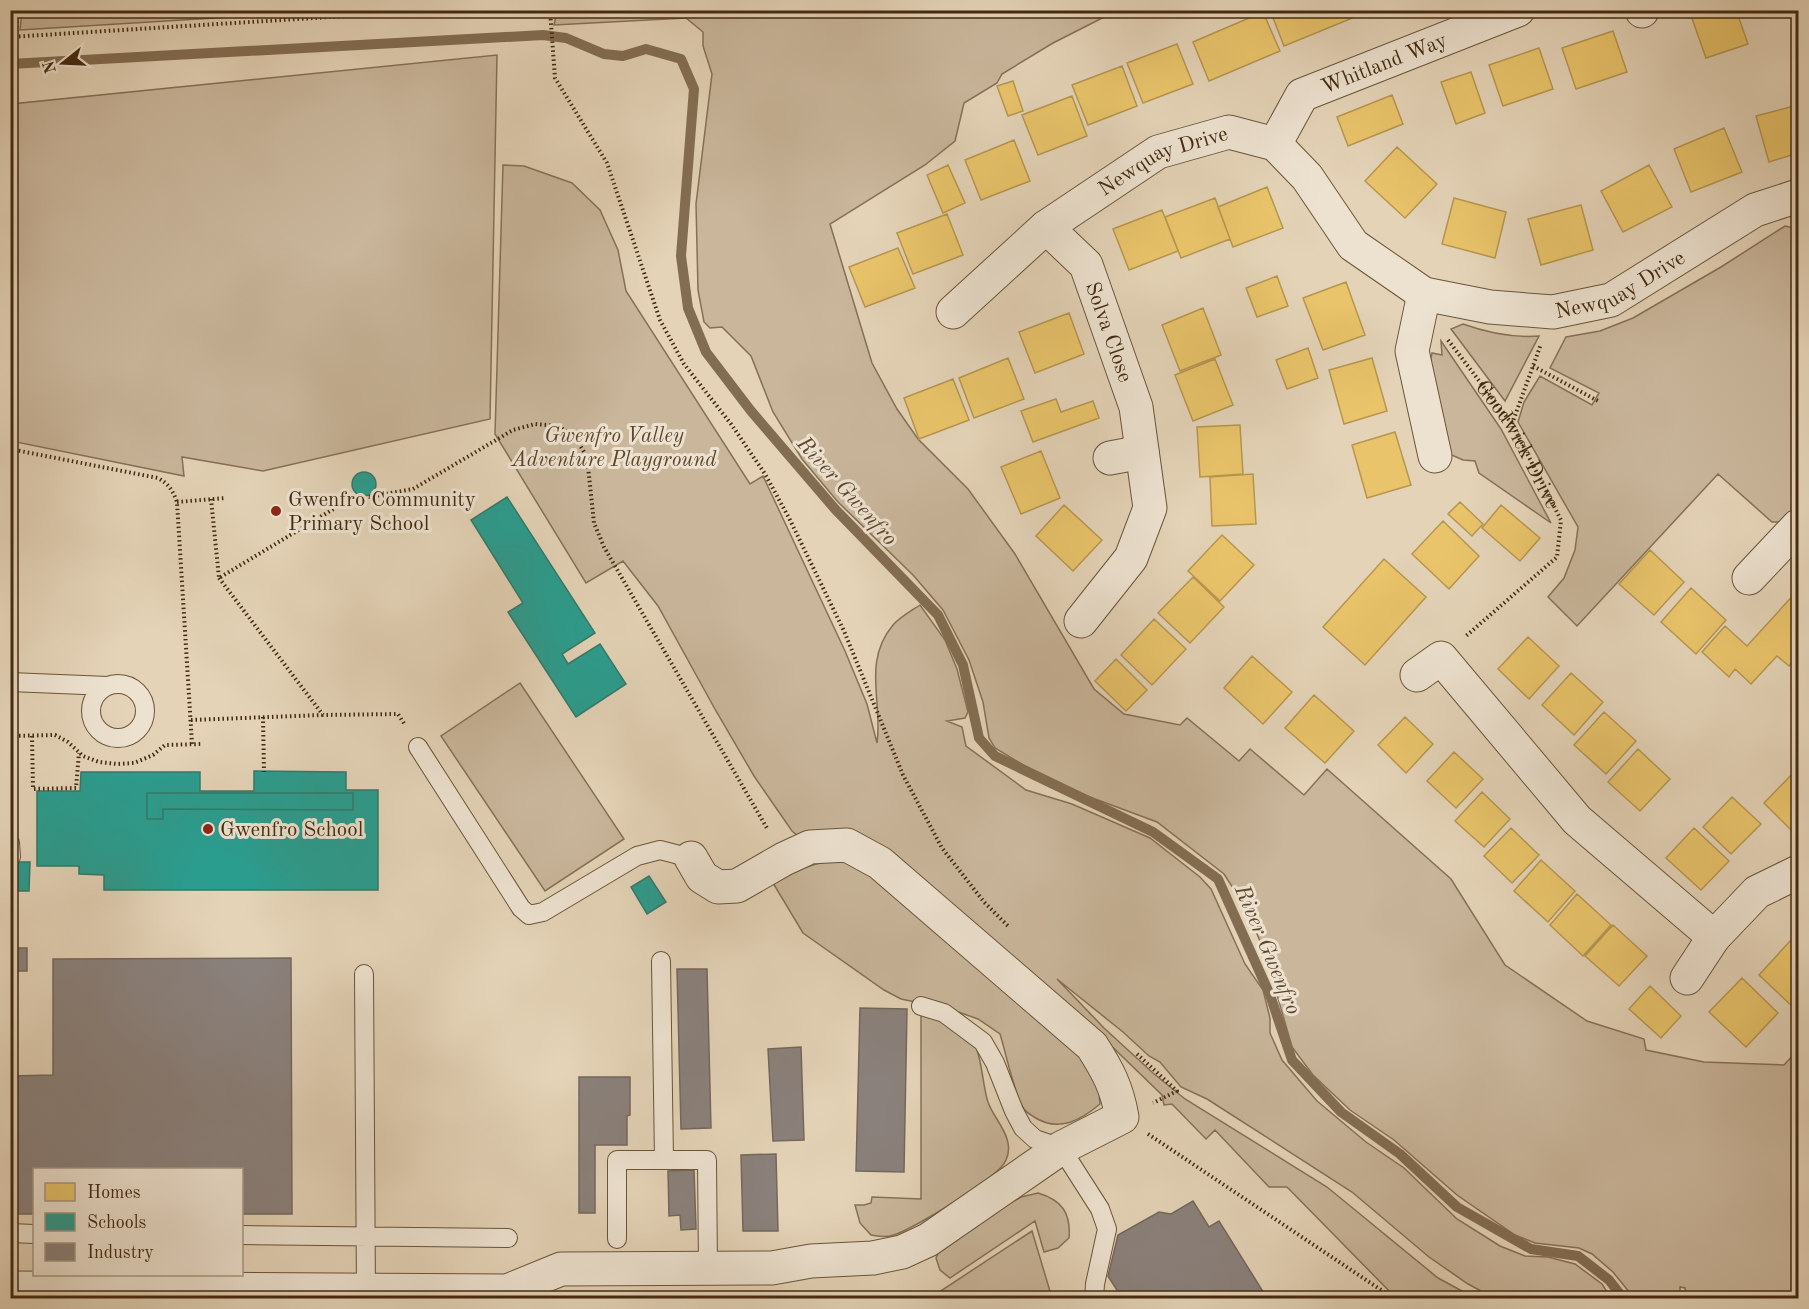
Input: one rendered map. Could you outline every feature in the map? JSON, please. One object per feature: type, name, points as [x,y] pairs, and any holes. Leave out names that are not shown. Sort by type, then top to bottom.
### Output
[{"type":"street","name":"Whitland Way","points":[[1275,144],[1302,95],[1518,10]]},
{"type":"street","name":"Newquay Drive","points":[[953,312],[1046,227],[1158,152],[1229,132],[1275,144],[1307,177],[1353,245],[1423,299],[1491,307],[1553,312],[1611,300],[1755,210],[1798,196]]},
{"type":"street","name":"Solva Close","points":[[1046,227],[1086,265],[1136,407],[1150,508],[1131,558],[1081,621]]},
{"type":"street","points":[[1423,299],[1412,351],[1435,456]]},
{"type":"street","points":[[1110,458],[1142,452]]},
{"type":"street","points":[[1749,578],[1798,526]]},
{"type":"street","points":[[1429,666],[1577,820],[1714,937]]},
{"type":"street","points":[[10,1288],[366,1294],[507,1291],[561,1269],[772,1268],[811,1261],[873,1257],[902,1252],[928,1240],[1061,1148],[1122,1117],[1119,1095],[1109,1073],[1092,1046],[880,863],[848,845],[810,847],[737,886],[718,887],[702,877],[691,858]]},
{"type":"street","points":[[1687,978],[1714,937],[1757,892],[1798,872]]},
{"type":"lane","points":[[10,682],[125,685],[139,693],[145,709],[141,726],[135,733],[126,737],[108,736],[100,731],[88,704],[64,684]]},
{"type":"lane","points":[[92,714],[92,705],[96,696],[108,686]]},
{"type":"lane","points":[[418,747],[521,908],[529,915],[543,912],[638,856],[660,850],[691,858]]},
{"type":"lane","points":[[10,843],[11,857]]},
{"type":"lane","points":[[661,961],[664,1160]]},
{"type":"lane","points":[[364,974],[366,1294]]},
{"type":"lane","points":[[921,1006],[944,1013],[983,1041],[1023,1128],[1035,1139],[1061,1148],[1100,1209],[1107,1229],[1094,1299]]},
{"type":"lane","points":[[617,1239],[616,1160],[707,1160],[708,1268]]},
{"type":"lane","points":[[10,1233],[33,1234]]},
{"type":"lane","points":[[243,1235],[508,1238]]},
{"type":"path","points":[[18,10],[13,37],[442,10]]},
{"type":"path","points":[[550,13],[555,78],[607,163],[660,320],[684,364],[731,424],[760,466],[789,518],[844,631],[903,775],[942,848],[984,902],[1009,927]]},
{"type":"path","name":"Goodwick Drive","points":[[1423,299],[1512,424],[1561,519],[1557,556],[1429,666]]},
{"type":"path","points":[[1512,424],[1553,312]]},
{"type":"path","points":[[1533,366],[1600,402]]},
{"type":"path","points":[[219,578],[355,496],[369,497],[413,489],[513,430],[535,424],[558,426],[575,437],[586,457],[594,523],[615,565],[784,859]]},
{"type":"path","points":[[10,449],[158,478],[167,483],[177,502],[192,744]]},
{"type":"path","points":[[177,502],[225,498]]},
{"type":"path","points":[[211,499],[219,578],[323,715]]},
{"type":"path","points":[[191,720],[398,714],[418,747]]},
{"type":"path","points":[[263,717],[264,772]]},
{"type":"path","points":[[32,735],[33,789],[76,788],[79,752]]},
{"type":"path","points":[[10,736],[55,735],[68,742],[83,756],[99,762],[117,764],[134,763],[153,755],[165,745],[203,744]]},
{"type":"path","points":[[1122,1117],[1177,1091],[1135,1052]]},
{"type":"path","points":[[1122,1117],[1393,1299]]},
{"type":"green space","points":[[22,10],[331,11],[20,30]]},
{"type":"green space","points":[[557,11],[1116,11],[1053,43],[1002,74],[997,83],[964,103],[955,141],[925,165],[830,224],[872,363],[897,409],[918,439],[968,489],[1015,554],[1094,689],[1124,714],[1180,725],[1187,718],[1239,761],[1250,749],[1304,795],[1327,769],[1451,879],[1505,965],[1587,1021],[1644,1039],[1646,1050],[1704,1062],[1784,1065],[1798,1050],[1798,1298],[1686,1298],[1685,1288],[1680,1287],[1680,1298],[1634,1298],[1613,1272],[1592,1254],[1579,1248],[1535,1243],[1515,1235],[1457,1195],[1394,1140],[1350,1110],[1313,1075],[1292,1047],[1265,953],[1246,908],[1224,874],[1157,822],[1055,784],[995,748],[989,738],[983,702],[969,660],[943,610],[913,575],[838,502],[802,459],[773,412],[751,356],[722,327],[710,328],[704,322],[698,290],[696,204],[712,74],[703,46],[703,32],[686,18],[554,25]]},
{"type":"green space","points":[[497,55],[490,419],[263,471],[182,457],[184,476],[11,441],[11,104]]},
{"type":"green space","name":"Gwenfro Valley Adventure Playground","points":[[503,165],[524,166],[572,183],[600,210],[618,250],[626,291],[750,484],[763,476],[845,651],[867,704],[877,743],[876,668],[878,653],[893,625],[920,605],[945,640],[957,669],[968,712],[965,718],[947,721],[962,727],[966,746],[1026,790],[1072,804],[1150,838],[1200,877],[1211,889],[1245,964],[1263,990],[1270,1018],[1270,1033],[1282,1060],[1317,1101],[1366,1142],[1404,1168],[1457,1219],[1500,1246],[1525,1256],[1548,1257],[1575,1264],[1602,1284],[1611,1298],[1494,1298],[1468,1284],[1429,1257],[1352,1192],[1207,1099],[1181,1087],[1160,1062],[1149,1056],[1057,979],[1104,1028],[1185,1099],[1327,1187],[1438,1278],[1475,1298],[1396,1298],[1287,1187],[1269,1187],[1215,1130],[1206,1139],[1172,1104],[1164,1105],[1162,1095],[1098,1033],[946,906],[798,836],[792,831],[754,776],[658,606],[623,561],[586,583],[495,434]]},
{"type":"green space","points":[[1785,226],[1798,229],[1798,516],[1788,522],[1772,522],[1718,474],[1577,626],[1548,597],[1564,578],[1575,550],[1578,527],[1518,422],[1524,402],[1540,376],[1592,405],[1599,393],[1550,368],[1566,337],[1600,331],[1633,318],[1721,267]]},
{"type":"green space","points":[[1463,324],[1500,334],[1539,336],[1505,401],[1451,329]]},
{"type":"green space","points":[[1441,341],[1501,429],[1551,523],[1479,473],[1475,461],[1463,460],[1447,453],[1428,378],[1432,353],[1442,355]]},
{"type":"green space","points":[[520,683],[624,839],[545,891],[441,736]]},
{"type":"green space","points":[[841,860],[861,865],[1079,1046],[1097,1074],[1100,1104],[1085,1115],[1061,1124],[1043,1122],[1034,1117],[1025,1110],[1020,1102],[1000,1034],[978,1019],[950,1009],[901,999],[884,990],[803,933],[773,883],[814,865]]},
{"type":"green space","points":[[921,1010],[969,1036],[973,1042],[977,1049],[988,1102],[1003,1129],[1008,1152],[1000,1168],[972,1190],[936,1213],[894,1235],[885,1237],[871,1235],[860,1223],[855,1205],[871,1203],[872,1197],[921,1199]]},
{"type":"green space","points":[[1038,1193],[1053,1199],[1066,1215],[1069,1238],[1058,1248],[1044,1252],[1035,1221],[950,1278],[940,1270],[936,1258],[943,1242],[1021,1197]]},
{"type":"green space","points":[[1032,1231],[1052,1298],[930,1298]]},
{"type":"building: Homes","points":[[1270,10],[1372,10],[1284,46]]},
{"type":"building: Homes","points":[[1689,10],[1736,10],[1748,44],[1706,58]]},
{"type":"building: Homes","points":[[1263,12],[1280,51],[1209,81],[1193,42]]},
{"type":"building: Homes","points":[[1613,31],[1627,72],[1576,89],[1562,48]]},
{"type":"building: Homes","points":[[1177,44],[1193,84],[1143,103],[1127,63]]},
{"type":"building: Homes","points":[[1539,48],[1553,89],[1503,106],[1489,65]]},
{"type":"building: Homes","points":[[1122,66],[1137,106],[1088,125],[1072,85]]},
{"type":"building: Homes","points":[[1471,72],[1485,113],[1456,124],[1441,82]]},
{"type":"building: Homes","points":[[1013,81],[1023,111],[1008,116],[997,86]]},
{"type":"building: Homes","points":[[1392,95],[1403,124],[1348,146],[1337,117]]},
{"type":"building: Homes","points":[[1072,96],[1087,136],[1038,155],[1022,115]]},
{"type":"building: Homes","points":[[1798,105],[1798,153],[1769,162],[1756,116]]},
{"type":"building: Homes","points":[[1724,128],[1742,172],[1691,192],[1674,149]]},
{"type":"building: Homes","points":[[1014,140],[1030,181],[981,200],[965,160]]},
{"type":"building: Homes","points":[[1397,147],[1437,184],[1405,218],[1365,181]]},
{"type":"building: Homes","points":[[948,165],[965,203],[943,213],[927,175]]},
{"type":"building: Homes","points":[[1649,165],[1672,207],[1623,232],[1601,191]]},
{"type":"building: Homes","points":[[1267,187],[1283,228],[1233,247],[1218,207]]},
{"type":"building: Homes","points":[[1215,198],[1230,239],[1181,258],[1165,217]]},
{"type":"building: Homes","points":[[1454,198],[1506,212],[1495,258],[1442,244]]},
{"type":"building: Homes","points":[[1581,205],[1593,250],[1541,265],[1528,219]]},
{"type":"building: Homes","points":[[1162,210],[1178,251],[1129,270],[1113,229]]},
{"type":"building: Homes","points":[[947,214],[963,255],[913,274],[897,233]]},
{"type":"building: Homes","points":[[898,248],[915,288],[865,307],[849,267]]},
{"type":"building: Homes","points":[[1277,276],[1288,306],[1257,317],[1246,288]]},
{"type":"building: Homes","points":[[1346,282],[1365,335],[1323,350],[1303,298]]},
{"type":"building: Homes","points":[[1203,308],[1221,355],[1180,371],[1162,325]]},
{"type":"building: Homes","points":[[1069,313],[1084,354],[1035,373],[1019,332]]},
{"type":"building: Homes","points":[[1308,348],[1318,378],[1287,389],[1276,360]]},
{"type":"building: Homes","points":[[1008,358],[1024,399],[974,418],[959,378]]},
{"type":"building: Homes","points":[[1372,358],[1387,411],[1344,424],[1329,370]]},
{"type":"building: Homes","points":[[1215,359],[1233,405],[1193,421],[1175,375]]},
{"type":"building: Homes","points":[[953,379],[969,420],[919,439],[904,398]]},
{"type":"building: Homes","points":[[1056,399],[1061,412],[1093,401],[1099,418],[1033,442],[1021,411]]},
{"type":"building: Homes","points":[[1240,425],[1243,474],[1200,477],[1197,427]]},
{"type":"building: Homes","points":[[1395,432],[1411,485],[1367,498],[1352,445]]},
{"type":"building: Homes","points":[[1041,451],[1060,498],[1021,514],[1001,467]]},
{"type":"building: Homes","points":[[1253,474],[1256,524],[1212,526],[1210,477]]},
{"type":"building: Homes","points":[[1460,502],[1483,524],[1472,536],[1448,514]]},
{"type":"building: Homes","points":[[1064,505],[1102,540],[1073,571],[1036,536]]},
{"type":"building: Homes","points":[[1501,505],[1540,538],[1520,561],[1482,528]]},
{"type":"building: Homes","points":[[1443,521],[1479,556],[1449,589],[1412,554]]},
{"type":"building: Homes","points":[[1222,535],[1254,565],[1220,601],[1188,571]]},
{"type":"building: Homes","points":[[1650,550],[1684,582],[1654,615],[1619,584]]},
{"type":"building: Homes","points":[[1384,559],[1426,597],[1365,665],[1323,627]]},
{"type":"building: Homes","points":[[1193,577],[1224,607],[1190,643],[1158,613]]},
{"type":"building: Homes","points":[[1691,588],[1726,620],[1696,654],[1661,622]]},
{"type":"building: Homes","points":[[1798,590],[1798,655],[1789,666],[1777,656],[1751,684],[1735,669],[1729,677],[1702,652],[1725,626],[1747,646]]},
{"type":"building: Homes","points":[[1154,619],[1186,649],[1152,685],[1121,655]]},
{"type":"building: Homes","points":[[1528,637],[1559,666],[1529,699],[1498,669]]},
{"type":"building: Homes","points":[[1252,656],[1292,692],[1263,724],[1224,688]]},
{"type":"building: Homes","points":[[1116,659],[1147,690],[1126,711],[1095,681]]},
{"type":"building: Homes","points":[[1571,673],[1603,702],[1574,735],[1542,705]]},
{"type":"building: Homes","points":[[1314,695],[1354,731],[1325,763],[1285,728]]},
{"type":"building: Homes","points":[[1604,712],[1636,741],[1606,774],[1574,745]]},
{"type":"building: Homes","points":[[1405,717],[1433,744],[1406,773],[1378,745]]},
{"type":"building: Homes","points":[[1638,749],[1670,779],[1640,811],[1608,782]]},
{"type":"building: Homes","points":[[1454,752],[1483,779],[1456,808],[1427,781]]},
{"type":"building: Homes","points":[[1798,768],[1798,837],[1764,803]]},
{"type":"building: Homes","points":[[1482,792],[1510,819],[1484,847],[1455,821]]},
{"type":"building: Homes","points":[[1732,797],[1761,824],[1731,854],[1703,827]]},
{"type":"building: Homes","points":[[1511,828],[1539,855],[1512,883],[1484,856]]},
{"type":"building: Homes","points":[[1694,828],[1729,861],[1701,890],[1666,858]]},
{"type":"building: Homes","points":[[1541,860],[1575,891],[1548,922],[1514,891]]},
{"type":"building: Homes","points":[[1577,894],[1611,925],[1583,956],[1550,925]]},
{"type":"building: Homes","points":[[1613,925],[1647,956],[1619,986],[1585,956]]},
{"type":"building: Homes","points":[[1791,940],[1798,947],[1798,1006],[1795,1009],[1759,975]]},
{"type":"building: Homes","points":[[1742,978],[1778,1013],[1746,1047],[1709,1012]]},
{"type":"building: Homes","points":[[1650,986],[1681,1016],[1661,1038],[1629,1009]]},
{"type":"building: Schools","points":[[364,472],[369,473],[375,479],[375,489],[369,495],[364,496],[359,495],[353,489],[352,484],[353,479],[359,473]]},
{"type":"building: Schools","points":[[507,497],[595,633],[562,654],[568,664],[600,644],[626,684],[576,717],[508,612],[523,603],[471,520]]},
{"type":"building: Schools","name":"Gwenfro School","points":[[254,771],[346,772],[346,790],[378,790],[378,890],[104,890],[104,875],[79,874],[79,866],[37,866],[37,791],[80,791],[81,772],[200,772],[200,791],[254,791]]},
{"type":"building: Schools","points":[[147,793],[353,793],[353,810],[163,809],[163,819],[147,819]]},
{"type":"building: Schools","points":[[10,862],[30,862],[29,891],[10,891]]},
{"type":"building: Schools","points":[[649,876],[666,902],[647,914],[631,887]]},
{"type":"building: Industry","points":[[10,948],[27,948],[27,971],[10,971]]},
{"type":"building: Industry","points":[[291,958],[292,1214],[243,1214],[243,1168],[33,1168],[33,1214],[10,1214],[10,1076],[53,1075],[53,959]]},
{"type":"building: Industry","points":[[677,969],[707,969],[711,1128],[681,1129]]},
{"type":"building: Industry","points":[[860,1008],[907,1009],[904,1172],[856,1171]]},
{"type":"building: Industry","points":[[801,1047],[804,1140],[773,1141],[768,1049]]},
{"type":"building: Industry","points":[[579,1077],[630,1077],[627,1145],[595,1145],[595,1213],[579,1213]]},
{"type":"building: Industry","points":[[776,1154],[778,1231],[743,1231],[741,1155]]},
{"type":"building: Industry","points":[[694,1170],[696,1229],[681,1230],[680,1215],[669,1216],[668,1171]]},
{"type":"building: Industry","points":[[1193,1201],[1209,1227],[1219,1221],[1267,1298],[1122,1298],[1108,1276],[1118,1235],[1159,1212],[1171,1214]]},
{"type":"waterway","name":"River Gwenfro","points":[[10,64],[543,35],[566,38],[604,54],[623,56],[646,49],[681,59],[694,89],[681,256],[688,308],[706,352],[751,411],[835,509],[938,615],[963,665],[979,738],[995,756],[1153,832],[1218,879],[1270,995],[1292,1060],[1341,1112],[1400,1154],[1457,1207],[1531,1249],[1578,1256],[1609,1280],[1623,1298]]},
{"type":"place","name":"Gwenfro Community Primary School","points":[[276,511]]},
{"type":"place","name":"Gwenfro School","points":[[208,829]]}]
